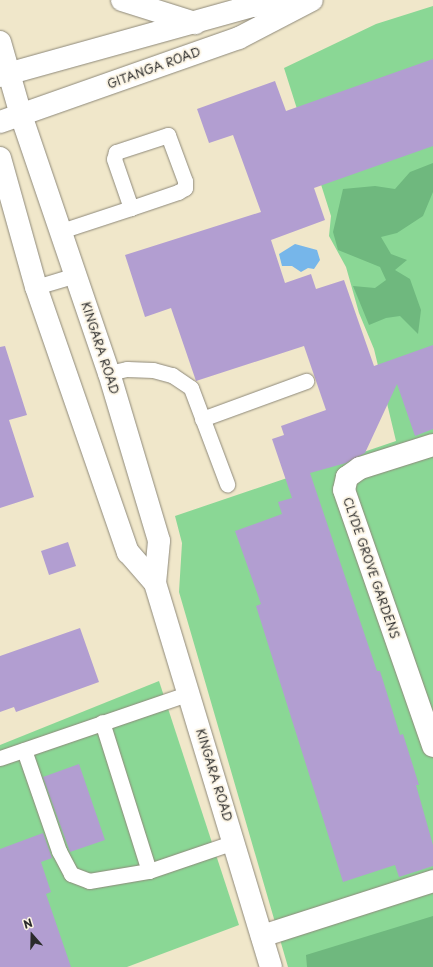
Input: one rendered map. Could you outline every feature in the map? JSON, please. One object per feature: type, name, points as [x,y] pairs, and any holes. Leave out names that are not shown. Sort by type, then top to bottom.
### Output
[{"type":"main road","points":[[122,0],[195,23]]},
{"type":"main road","name":"GITANGA ROAD","points":[[4,75],[253,6],[308,1]]},
{"type":"main road","name":"GITANGA ROAD","points":[[0,122],[239,38],[268,24],[308,1]]},
{"type":"main road","name":"KINGARA ROAD","points":[[0,42],[4,75],[21,115],[109,373],[159,541],[155,584]]},
{"type":"main road","name":"KINGARA ROAD","points":[[0,158],[36,287],[128,552],[155,584],[190,693],[271,967]]},
{"type":"main road","name":"CLYDE GROVE GARDENS","points":[[433,445],[360,468],[347,478],[344,490],[433,746]]},
{"type":"main road","points":[[262,936],[433,881]]},
{"type":"lane","points":[[61,231],[131,208],[185,188],[185,181],[168,135],[116,152],[114,159],[131,208]]},
{"type":"lane","points":[[36,287],[76,275]]},
{"type":"lane","points":[[109,373],[127,369],[154,370],[172,375],[191,388],[227,484]]},
{"type":"lane","points":[[202,419],[306,381]]},
{"type":"lane","points":[[0,758],[190,693]]},
{"type":"lane","points":[[102,722],[149,870]]},
{"type":"lane","points":[[24,750],[59,851],[71,874],[88,881],[149,870],[234,842]]},
{"type":"green space","points":[[433,6],[433,967],[288,967],[179,592],[182,543],[175,516],[396,441],[374,349],[359,313],[346,267],[329,236],[331,216],[284,68],[376,24]]},
{"type":"green space","points":[[433,163],[433,192],[423,216],[397,233],[381,237],[391,254],[407,260],[395,270],[410,279],[421,310],[418,334],[400,316],[386,318],[369,325],[353,286],[375,288],[386,280],[380,267],[338,250],[333,232],[343,189],[375,186],[395,189],[410,172]]},
{"type":"green space","points":[[159,681],[239,925],[127,967],[0,967],[0,745]]},
{"type":"green space","points":[[433,916],[433,967],[307,967],[306,955]]},
{"type":"water","points":[[295,244],[317,250],[320,260],[314,269],[308,268],[301,272],[292,266],[282,266],[279,254]]},
{"type":"building","points":[[433,59],[433,146],[314,188],[325,220],[271,240],[285,283],[311,274],[316,289],[344,280],[374,366],[433,345],[433,429],[415,436],[397,384],[365,453],[346,463],[310,473],[377,671],[380,671],[400,735],[403,734],[419,785],[416,785],[433,845],[433,866],[399,877],[395,865],[343,882],[256,606],[261,604],[235,531],[282,514],[278,502],[292,498],[272,439],[284,435],[281,426],[326,410],[304,346],[196,381],[171,308],[145,317],[125,255],[261,212],[233,135],[209,143],[197,109],[275,81],[286,111]]},
{"type":"building","points":[[5,346],[27,415],[9,420],[34,497],[0,508],[0,347]]},
{"type":"building","points":[[68,542],[76,566],[49,575],[41,551]]},
{"type":"building","points":[[80,628],[99,682],[16,712],[14,707],[0,712],[0,656]]},
{"type":"building","points":[[79,764],[105,840],[70,852],[43,777]]},
{"type":"building","points":[[43,833],[52,858],[41,862],[51,892],[46,894],[71,967],[0,967],[0,849]]}]
